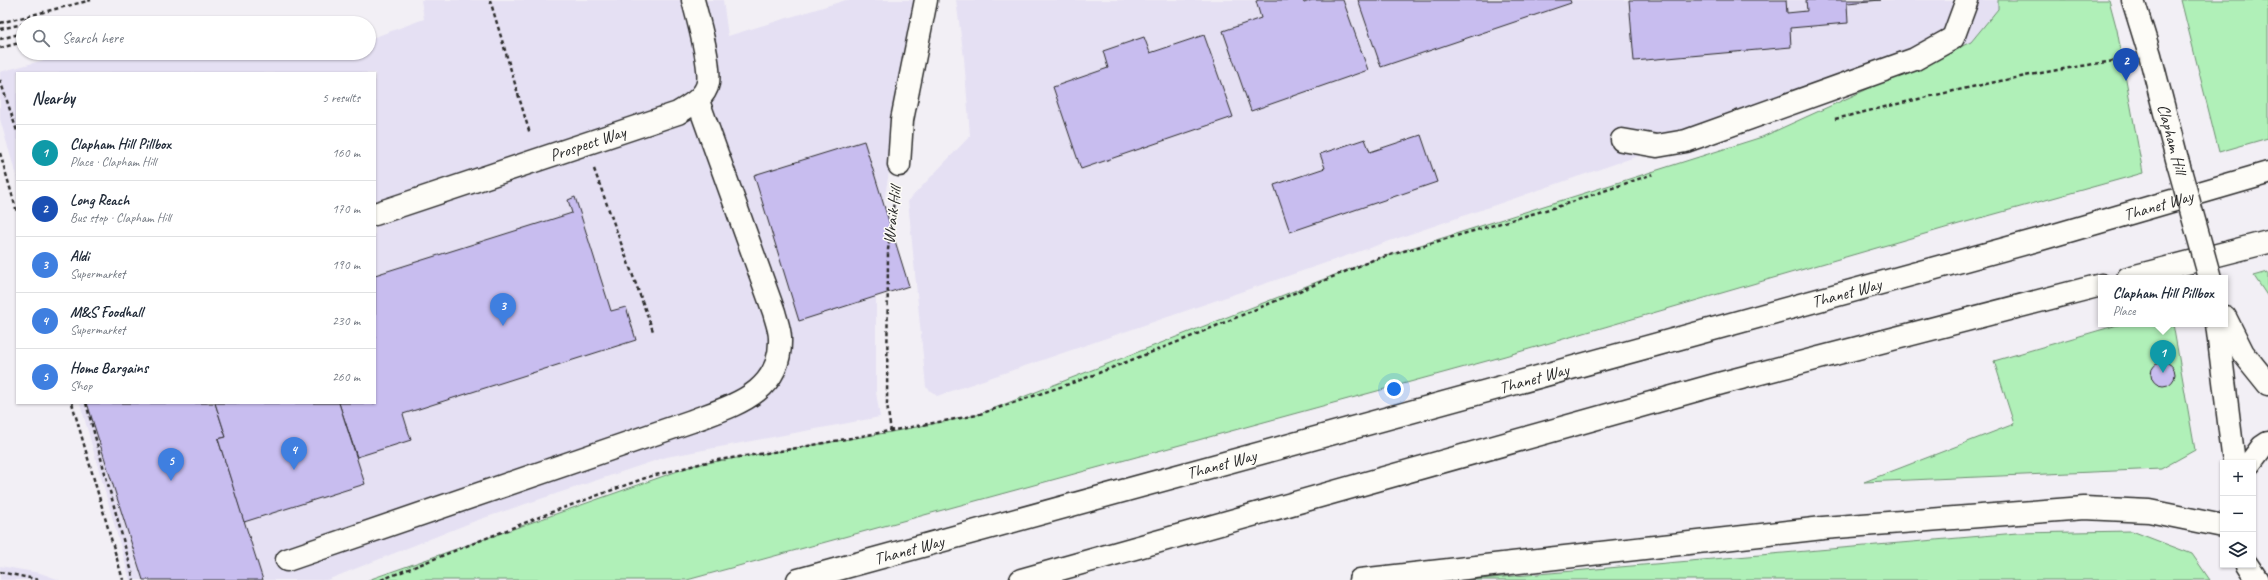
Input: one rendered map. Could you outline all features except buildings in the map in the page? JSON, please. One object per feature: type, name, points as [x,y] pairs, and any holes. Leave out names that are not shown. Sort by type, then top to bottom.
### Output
[{"type":"main road","name":"Prospect Way","points":[[376,214],[678,113],[698,100],[708,83],[702,31],[693,0]]},
{"type":"main road","name":"Wraik Hill","points":[[899,166],[902,120],[926,0]]},
{"type":"main road","points":[[1622,140],[1657,146],[1686,141],[1915,59],[1953,38],[1967,0]]},
{"type":"main road","name":"Clapham Hill","points":[[2133,0],[2150,56],[2209,275]]},
{"type":"main road","points":[[286,560],[692,421],[730,407],[760,390],[772,376],[779,360],[780,337],[774,312],[698,100]]},
{"type":"main road","name":"Thanet Way","points":[[798,580],[2041,239],[2268,173]]},
{"type":"main road","points":[[2140,275],[2268,242]]},
{"type":"main road","points":[[1021,580],[1722,383],[2098,286]]},
{"type":"main road","points":[[2228,324],[2242,353],[2268,384]]},
{"type":"main road","points":[[2217,327],[2234,460]]},
{"type":"main road","points":[[2252,460],[2262,447],[2268,443]]},
{"type":"main road","points":[[1360,580],[1823,528],[2084,508],[2149,511],[2220,525]]},
{"type":"main road","points":[[2249,568],[2257,580]]},
{"type":"path","points":[[26,16],[90,0]]},
{"type":"path","points":[[490,0],[538,160]]},
{"type":"path","points":[[0,23],[16,19]]},
{"type":"path","points":[[0,29],[16,26]]},
{"type":"path","points":[[0,39],[16,35]]},
{"type":"path","points":[[0,48],[16,44]]},
{"type":"path","points":[[1831,120],[1947,92],[2059,69],[2150,56]]},
{"type":"path","points":[[0,80],[16,127]]},
{"type":"path","points":[[0,153],[16,209]]},
{"type":"path","points":[[593,166],[653,331]]},
{"type":"path","name":"Wraik Hill","points":[[890,432],[887,404],[888,250],[899,166]]},
{"type":"path","points":[[381,580],[552,512],[648,477],[711,461],[890,432],[977,415],[1078,381],[1185,339],[1373,260],[1563,205],[1659,172]]},
{"type":"path","points":[[72,404],[123,580]]},
{"type":"path","points":[[86,404],[134,580]]},
{"type":"path","points":[[0,572],[40,580]]},
{"type":"shaded area","points":[[421,0],[723,0],[728,36],[846,0],[914,0],[893,114],[890,166],[876,250],[876,392],[880,417],[666,457],[475,521],[327,580],[130,580],[80,404],[376,404],[376,72],[16,72],[16,175],[0,119],[0,72],[44,60],[376,60],[376,37],[424,19]]},
{"type":"shaded area","points":[[956,0],[1998,0],[1998,9],[1971,42],[937,396],[926,387],[908,201],[970,136],[964,58]]},
{"type":"shaded area","points":[[0,566],[40,573],[60,580],[0,580]]},
{"type":"green space","points":[[1998,0],[2109,0],[2117,30],[2143,173],[1959,224],[1505,356],[687,580],[368,580],[695,465],[891,432],[977,415],[1373,260],[1762,137],[1971,42],[1998,9]]},
{"type":"green space","points":[[2181,0],[2268,0],[2268,138],[2219,152]]},
{"type":"green space","points":[[2268,272],[2268,297],[2254,276]]},
{"type":"green space","points":[[2111,327],[2174,327],[2195,450],[2161,469],[1864,482],[2014,424],[1994,361]]},
{"type":"green space","points":[[2132,531],[2192,554],[2210,580],[1468,580],[2017,533]]},
{"type":"place","name":"Long Reach","points":[[2126,81]]},
{"type":"place","name":"Aldi","points":[[503,326]]},
{"type":"place","name":"Clapham Hill Pillbox","points":[[2163,373]]},
{"type":"place","name":"M&S Foodhall","points":[[294,470]]},
{"type":"place","name":"Home Bargains","points":[[171,481]]}]
